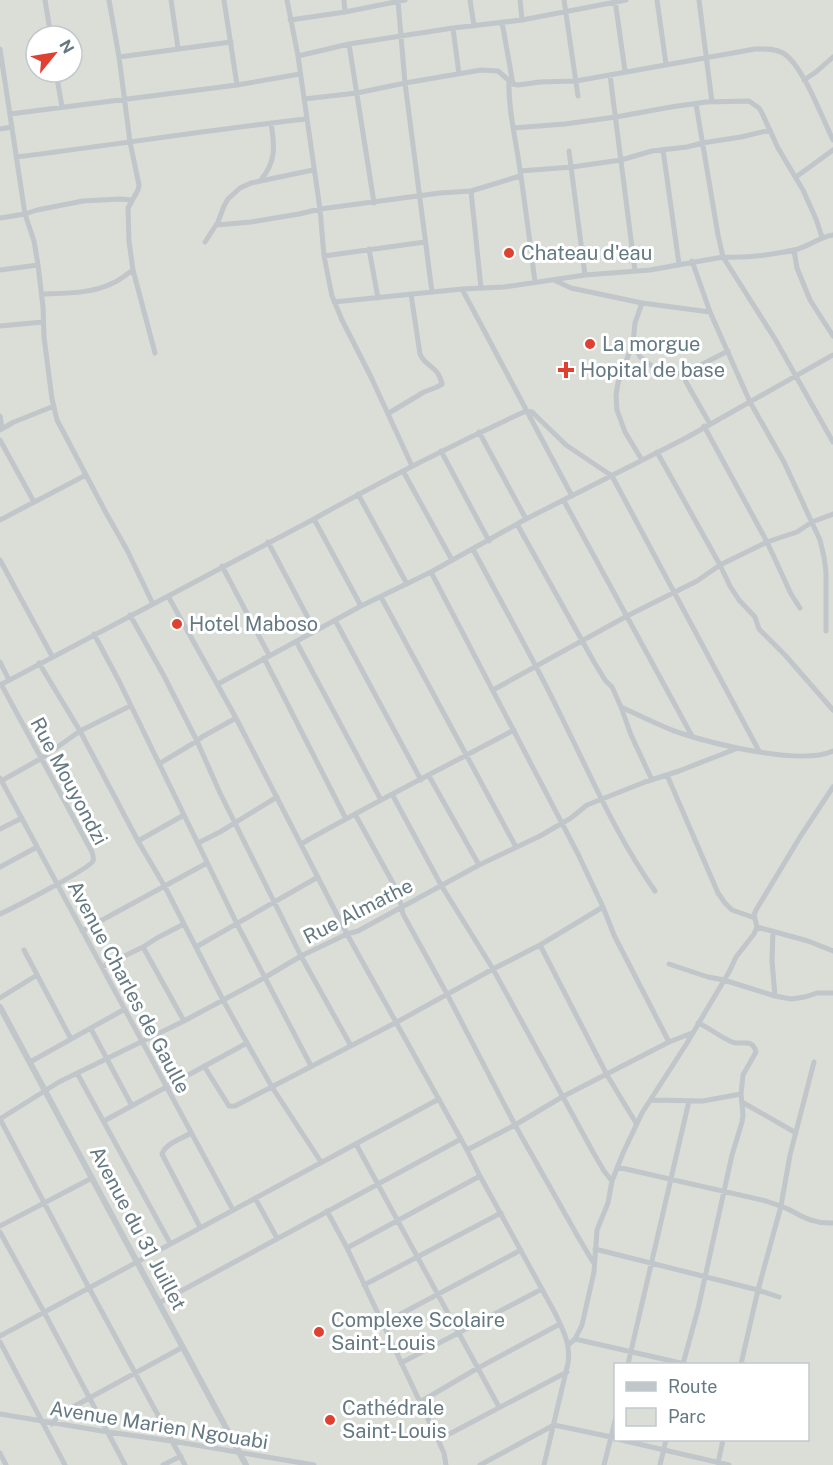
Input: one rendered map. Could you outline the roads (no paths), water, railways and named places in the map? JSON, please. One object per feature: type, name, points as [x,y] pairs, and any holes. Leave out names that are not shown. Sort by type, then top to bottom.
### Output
[{"type":"street","points":[[45,0],[49,24]]},
{"type":"street","points":[[109,0],[130,142],[139,185],[128,208],[133,270],[155,353]]},
{"type":"street","points":[[171,0],[178,48]]},
{"type":"street","points":[[224,0],[237,85]]},
{"type":"street","points":[[287,0],[298,56],[320,209],[324,255],[332,296],[412,466]]},
{"type":"street","points":[[344,0],[345,12]]},
{"type":"street","points":[[291,20],[345,12],[388,1],[405,0]]},
{"type":"street","points":[[470,0],[474,26]]},
{"type":"street","points":[[520,0],[522,20]]},
{"type":"street","points":[[564,0],[578,96]]},
{"type":"street","points":[[298,56],[349,44],[522,20],[626,0]]},
{"type":"street","points":[[657,0],[666,64]]},
{"type":"street","points":[[699,0],[712,102]]},
{"type":"street","points":[[398,1],[405,83],[432,292]]},
{"type":"street","points":[[615,1],[625,72]]},
{"type":"street","points":[[502,22],[511,82],[508,90],[535,282]]},
{"type":"street","points":[[453,28],[459,74]]},
{"type":"street","points":[[119,57],[231,42]]},
{"type":"street","points":[[349,44],[374,203]]},
{"type":"street","points":[[0,49],[26,214],[38,265],[44,337],[54,406],[62,429],[127,550],[153,604]]},
{"type":"street","points":[[304,99],[357,93],[481,70],[498,71],[511,82],[523,85],[576,81],[755,49],[770,49],[781,52],[789,58],[801,73],[833,140]]},
{"type":"street","points":[[804,80],[833,57]]},
{"type":"street","points":[[10,114],[237,85],[300,74]]},
{"type":"street","points":[[610,75],[635,271]]},
{"type":"street","points":[[58,84],[62,107]]},
{"type":"street","points":[[513,128],[616,117],[671,106],[749,101],[759,108],[778,148],[810,204],[822,237]]},
{"type":"street","points":[[696,104],[723,256],[775,339],[833,442]]},
{"type":"street","points":[[16,157],[306,119]]},
{"type":"street","points":[[260,181],[268,171],[274,153],[271,123]]},
{"type":"street","points":[[0,129],[12,127]]},
{"type":"street","points":[[216,225],[251,222],[320,209],[471,191],[520,173],[621,160],[770,130]]},
{"type":"street","points":[[663,150],[679,264]]},
{"type":"street","points":[[796,177],[833,150]]},
{"type":"street","points":[[569,151],[585,274]]},
{"type":"street","points":[[205,242],[224,206],[233,194],[245,185],[313,170]]},
{"type":"street","points":[[471,191],[481,288]]},
{"type":"street","points":[[0,218],[83,201],[132,200]]},
{"type":"street","points":[[334,303],[462,289],[504,287],[585,274],[650,270],[723,256],[763,255],[794,250],[822,237],[833,235]]},
{"type":"street","points":[[324,255],[425,242]]},
{"type":"street","points":[[369,249],[378,298]]},
{"type":"street","points":[[794,250],[800,279],[810,300],[833,336]]},
{"type":"street","points":[[692,261],[710,312],[750,402],[784,462],[820,540],[830,572],[826,631]]},
{"type":"street","points":[[0,270],[38,265]]},
{"type":"street","points":[[42,294],[85,291],[104,287],[115,283],[133,270]]},
{"type":"street","points":[[555,280],[571,288],[642,303],[710,312]]},
{"type":"street","points":[[462,289],[572,496]]},
{"type":"street","points":[[389,413],[442,384],[439,373],[422,359],[420,354],[411,294]]},
{"type":"street","points":[[642,303],[635,323],[633,343],[618,383],[616,395],[617,410],[625,432],[642,460]]},
{"type":"street","points":[[0,326],[43,322]]},
{"type":"street","points":[[633,343],[640,357],[653,367],[671,370],[685,377],[707,425],[768,542],[791,594],[800,608]]},
{"type":"street","points":[[685,377],[693,369],[728,351]]},
{"type":"street","points":[[218,684],[266,656],[489,541],[526,519],[686,438],[833,355]]},
{"type":"street","points":[[0,416],[1,429],[54,406]]},
{"type":"street","points":[[1,684],[358,494],[479,432],[526,411],[532,412],[566,445],[612,476],[759,751]]},
{"type":"street","points":[[479,432],[526,519]]},
{"type":"street","points":[[0,440],[34,502]]},
{"type":"street","points":[[441,451],[489,541]]},
{"type":"street","points":[[657,452],[739,600],[755,617],[759,629],[833,710]]},
{"type":"street","points":[[403,471],[452,560]]},
{"type":"street","points":[[0,519],[86,475]]},
{"type":"street","points":[[358,494],[407,584]]},
{"type":"street","points":[[564,501],[692,736]]},
{"type":"street","points":[[493,690],[627,616],[697,581],[720,565],[833,514]]},
{"type":"street","points":[[314,519],[361,606]]},
{"type":"street","points":[[518,524],[582,641],[605,680],[612,687],[652,780]]},
{"type":"street","points":[[268,542],[315,631]]},
{"type":"street","points":[[473,549],[536,667],[601,799],[655,891]]},
{"type":"street","points":[[0,561],[52,656]]},
{"type":"street","points":[[222,566],[346,819]]},
{"type":"street","points":[[430,572],[578,854],[614,935],[669,1042]]},
{"type":"street","points":[[168,596],[218,684],[347,934],[467,1150],[569,1344],[567,1372],[544,1465]]},
{"type":"street","points":[[381,597],[516,847]]},
{"type":"street","points":[[130,615],[197,741],[220,793],[301,956],[351,1046]]},
{"type":"street","points":[[335,620],[421,780]]},
{"type":"street","points":[[94,634],[264,978],[311,1066]]},
{"type":"street","points":[[296,641],[381,800]]},
{"type":"street","points":[[0,662],[9,680]]},
{"type":"street","points":[[39,663],[80,731],[138,842],[165,886],[247,1043],[272,1087],[321,1162]]},
{"type":"street","name":"Rue Mouyondzi","points":[[0,915],[91,864],[94,858],[1,684]]},
{"type":"street","points":[[1,780],[42,758],[80,731],[130,706]]},
{"type":"street","points":[[621,708],[692,736],[738,748],[812,756],[833,751]]},
{"type":"street","points":[[159,764],[236,718]]},
{"type":"street","points":[[302,844],[514,730]]},
{"type":"street","name":"Rue Almathe","points":[[0,1119],[77,1073],[142,1043],[301,956],[358,931],[478,865],[540,836],[587,806],[738,748]]},
{"type":"street","points":[[667,775],[718,893],[732,910],[755,918]]},
{"type":"street","points":[[429,776],[478,865]]},
{"type":"street","name":"Avenue Charles de Gaulle","points":[[1,780],[233,1210]]},
{"type":"street","points":[[569,1344],[575,1339],[585,1316],[595,1264],[597,1230],[608,1203],[617,1167],[636,1123],[736,957],[754,933],[757,927],[754,912],[833,787]]},
{"type":"street","points":[[392,794],[441,885],[493,969],[562,1097],[612,1181]]},
{"type":"street","points":[[198,843],[236,823],[277,797]]},
{"type":"street","points":[[356,814],[393,883],[403,914],[515,1125],[576,1235],[595,1264]]},
{"type":"street","points":[[138,842],[183,815]]},
{"type":"street","points":[[0,829],[22,818]]},
{"type":"street","points":[[0,867],[38,848]]},
{"type":"street","points":[[82,931],[207,863]]},
{"type":"street","points":[[195,947],[318,877]]},
{"type":"street","points":[[204,1066],[230,1107],[235,1106],[540,945],[603,907]]},
{"type":"street","points":[[102,966],[184,924]]},
{"type":"street","points":[[757,927],[808,941],[833,951]]},
{"type":"street","points":[[773,932],[772,961],[775,996]]},
{"type":"street","points":[[540,945],[608,1075],[636,1123]]},
{"type":"street","points":[[143,947],[184,1021]]},
{"type":"street","points":[[24,950],[71,1038]]},
{"type":"street","points":[[669,964],[791,999],[817,993],[833,993]]},
{"type":"street","points":[[0,998],[37,975]]},
{"type":"street","name":"Avenue du 31 Juillet","points":[[0,1007],[246,1465]]},
{"type":"street","points":[[30,1062],[124,1009]]},
{"type":"street","points":[[685,1363],[723,1191],[742,1122],[743,1075],[756,1052],[754,1047],[747,1043],[733,1042],[698,1023]]},
{"type":"street","points":[[91,1029],[132,1106]]},
{"type":"street","points":[[467,1150],[562,1097],[669,1042],[692,1033]]},
{"type":"street","points":[[104,1121],[247,1043]]},
{"type":"street","points":[[741,1363],[814,1062]]},
{"type":"street","points":[[77,1073],[170,1243]]},
{"type":"street","points":[[651,1100],[709,1100],[741,1094]]},
{"type":"street","points":[[0,1336],[439,1099]]},
{"type":"street","points":[[628,1363],[689,1101]]},
{"type":"street","points":[[742,1102],[796,1133]]},
{"type":"street","points":[[0,1119],[185,1465]]},
{"type":"street","points":[[190,1133],[167,1146],[163,1149],[162,1154],[200,1227]]},
{"type":"street","points":[[159,1303],[461,1139]]},
{"type":"street","points":[[356,1144],[499,1407]]},
{"type":"street","points":[[617,1167],[781,1206],[806,1219],[833,1223]]},
{"type":"street","points":[[347,1248],[480,1176]]},
{"type":"street","points":[[0,1226],[92,1178]]},
{"type":"street","points":[[255,1198],[277,1238]]},
{"type":"street","points":[[327,1211],[347,1248],[438,1440],[446,1465]]},
{"type":"street","points":[[364,1286],[501,1213]]},
{"type":"street","points":[[0,1232],[125,1465]]},
{"type":"street","points":[[595,1249],[778,1297]]},
{"type":"street","points":[[382,1324],[521,1250]]},
{"type":"street","points":[[401,1363],[542,1289]]},
{"type":"street","points":[[420,1402],[560,1324]]},
{"type":"street","points":[[575,1339],[680,1363]]},
{"type":"street","points":[[0,1342],[65,1465]]},
{"type":"street","points":[[52,1424],[60,1414],[183,1347]]},
{"type":"street","points":[[438,1440],[567,1372]]},
{"type":"street","name":"Avenue Marien Ngouabi","points":[[0,1414],[314,1465]]},
{"type":"street","points":[[480,1465],[554,1425],[613,1438],[604,1465]]},
{"type":"street","points":[[626,1441],[729,1465]]},
{"type":"street","points":[[660,1465],[666,1441]]},
{"type":"street","points":[[718,1463],[723,1441]]},
{"type":"street","points":[[0,1453],[6,1465]]},
{"type":"street","points":[[164,1465],[181,1456]]},
{"type":"place","name":"Chateau d'eau","points":[[509,253]]},
{"type":"place","name":"La morgue","points":[[590,344]]},
{"type":"place","name":"Hopital de base","points":[[566,370]]},
{"type":"place","name":"Hotel Maboso","points":[[177,624]]},
{"type":"place","name":"Complexe Scolaire Saint-Louis","points":[[319,1332]]},
{"type":"place","name":"Cathédrale Saint-Louis","points":[[330,1420]]}]
